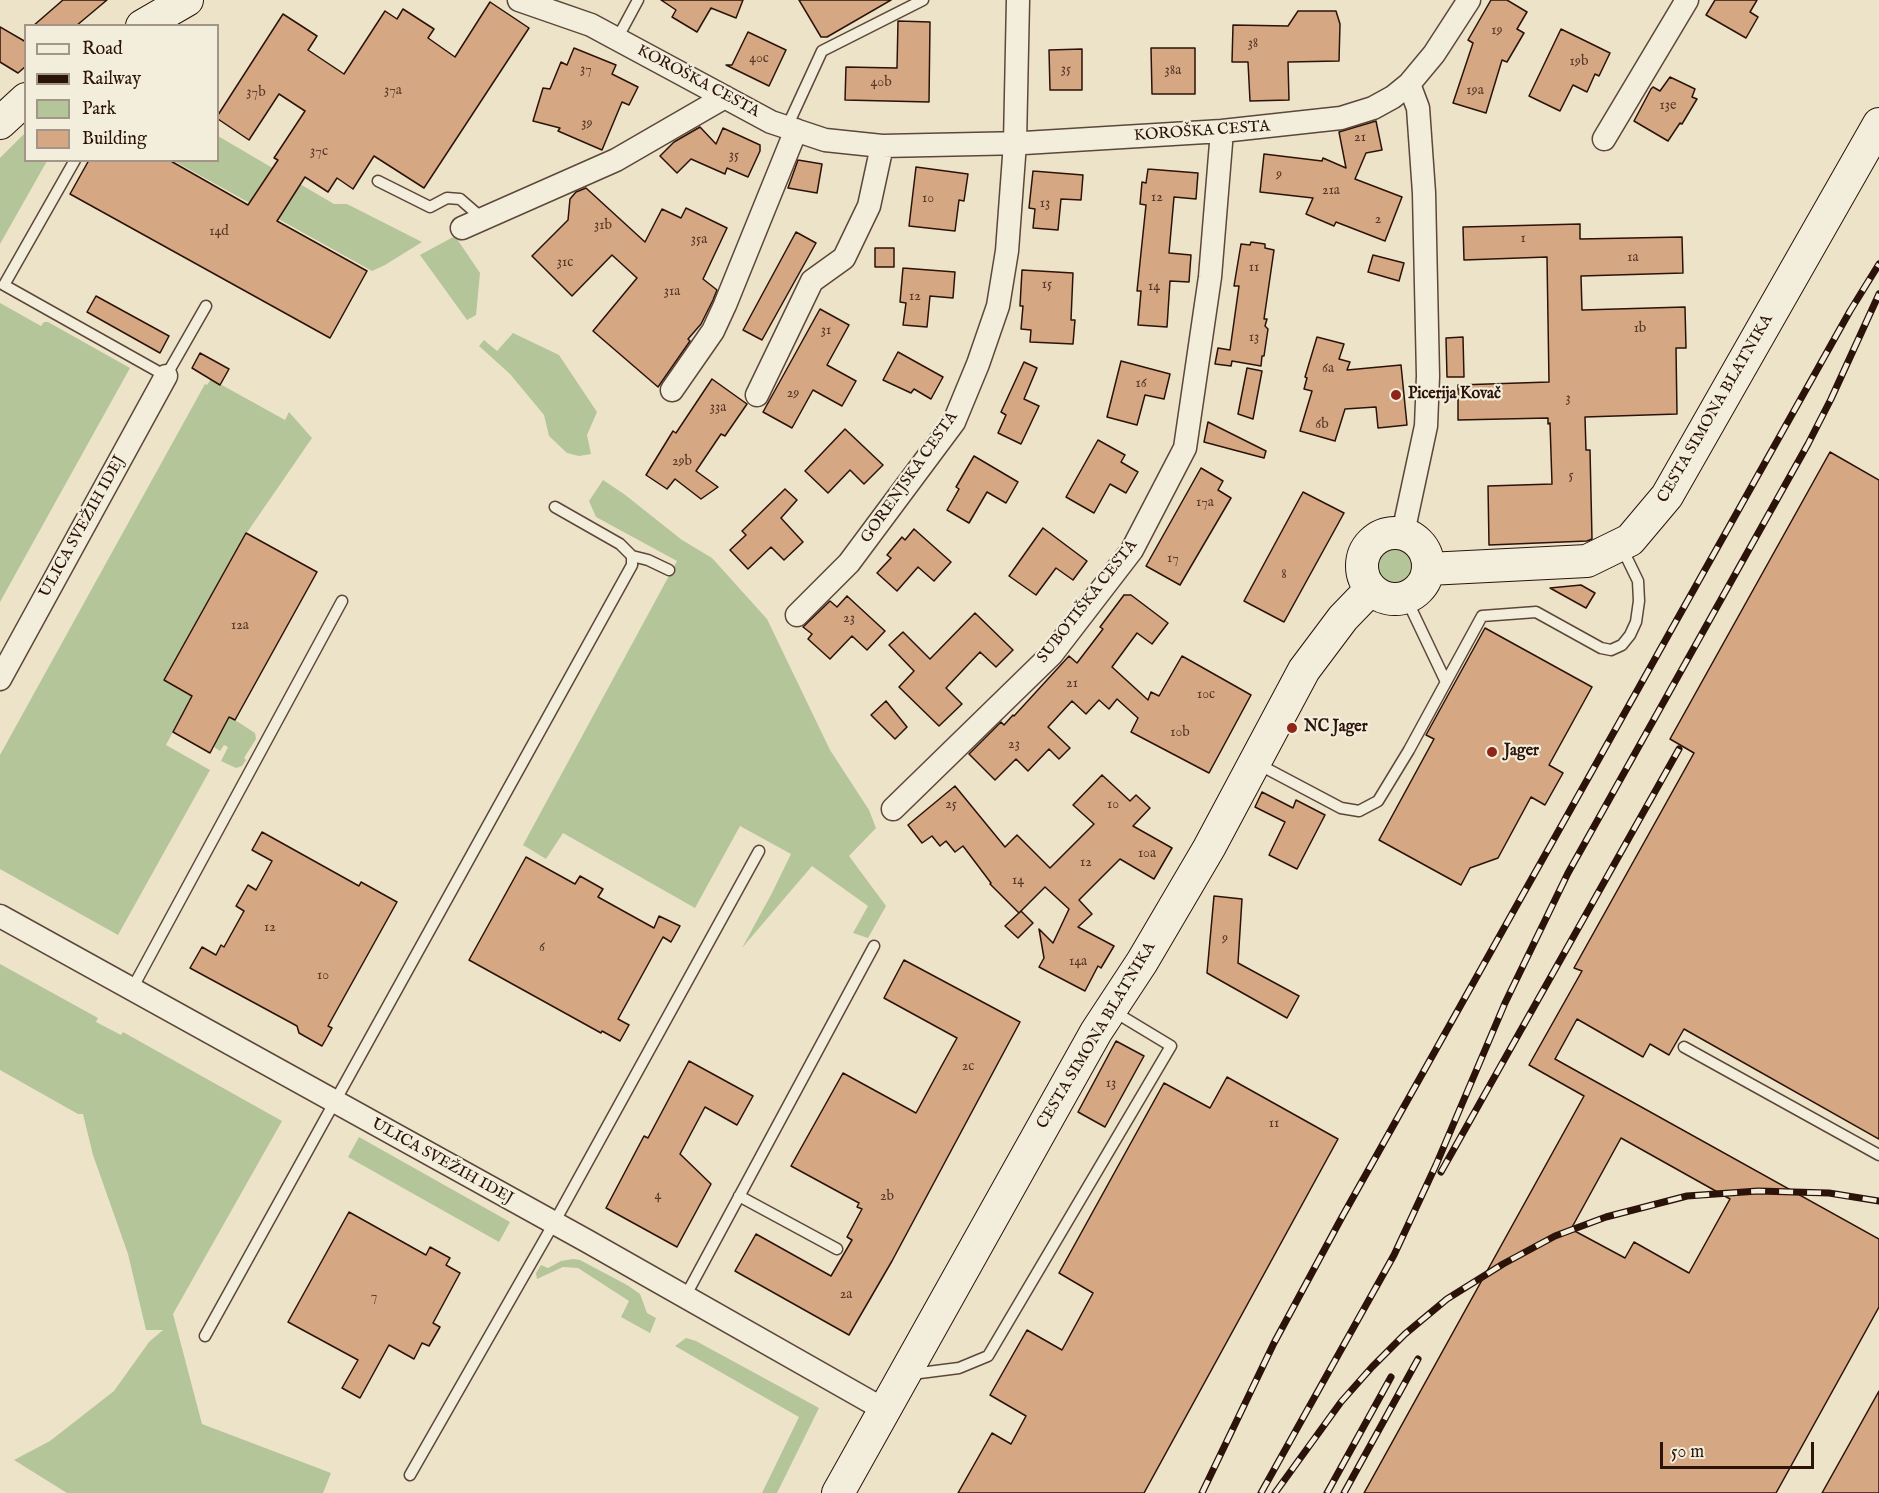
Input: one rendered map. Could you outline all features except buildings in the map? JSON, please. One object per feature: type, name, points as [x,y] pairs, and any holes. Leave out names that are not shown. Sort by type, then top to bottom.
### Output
[{"type":"street","points":[[156,15],[187,0]]},
{"type":"street","name":"KOROŠKA CESTA","points":[[519,0],[591,25],[771,122],[825,140],[882,146],[1015,143],[1222,131],[1269,128],[1341,118],[1373,108],[1393,97],[1409,84],[1434,54],[1469,0]]},
{"type":"street","name":"GORENJSKA CESTA","points":[[797,615],[849,563],[954,422],[978,364],[998,306],[1007,251],[1015,143],[1018,0]]},
{"type":"street","points":[[1604,139],[1687,0]]},
{"type":"street","points":[[1403,533],[1426,426],[1428,376],[1424,193],[1418,108],[1409,84]]},
{"type":"street","points":[[462,228],[616,160],[725,97]]},
{"type":"street","points":[[0,123],[24,101]]},
{"type":"street","name":"CESTA SIMONA BLATNIKA","points":[[1428,569],[1587,561],[1630,540],[1667,496],[1879,124]]},
{"type":"street","points":[[672,390],[713,331],[725,305],[792,129]]},
{"type":"street","name":"SUBOTIŠKA CESTA","points":[[893,809],[1052,654],[1132,550],[1185,448],[1210,278],[1222,131]]},
{"type":"street","points":[[758,395],[813,281],[844,258],[869,206],[882,146]]},
{"type":"street","name":"ULICA SVEŽIH IDEJ","points":[[0,679],[166,376]]},
{"type":"street","points":[[1389,533],[1403,533],[1414,538],[1422,547],[1427,558],[1428,569],[1425,581],[1417,591],[1406,598],[1394,599],[1381,596],[1371,589],[1364,577],[1362,563],[1366,549],[1376,538],[1389,533]]},
{"type":"street","name":"CESTA SIMONA BLATNIKA","points":[[838,1493],[902,1375],[1090,1043],[1209,848],[1304,670],[1343,618],[1371,589]]},
{"type":"street","name":"ULICA SVEŽIH IDEJ","points":[[0,916],[554,1223],[883,1409]]},
{"type":"lane","points":[[618,39],[639,0]]},
{"type":"lane","points":[[792,129],[822,51],[923,0]]},
{"type":"lane","points":[[74,162],[4,285],[166,376],[206,306]]},
{"type":"lane","points":[[378,181],[430,207],[447,198],[459,199],[483,219]]},
{"type":"lane","points":[[555,507],[620,544],[632,556],[648,560],[669,570]]},
{"type":"lane","points":[[1255,762],[1341,807],[1359,811],[1378,801],[1409,750],[1482,616],[1536,612],[1601,648],[1611,650],[1622,645],[1636,622],[1639,601],[1638,581],[1620,545]]},
{"type":"lane","points":[[205,1336],[632,565],[632,556]]},
{"type":"lane","points":[[1406,598],[1446,682]]},
{"type":"lane","points":[[132,989],[342,601]]},
{"type":"lane","points":[[410,1475],[554,1223],[759,851]]},
{"type":"lane","points":[[684,1297],[874,946]]},
{"type":"lane","points":[[902,1375],[960,1368],[988,1356],[1171,1046],[1111,1010]]},
{"type":"lane","points":[[1684,1047],[1879,1155]]},
{"type":"lane","points":[[739,1196],[837,1249]]},
{"type":"green space","points":[[24,134],[24,162],[46,162],[0,244],[0,158]]},
{"type":"green space","points":[[219,137],[334,204],[347,204],[422,242],[372,271],[176,162],[219,162]]},
{"type":"green space","points":[[455,236],[480,273],[476,315],[467,320],[420,255]]},
{"type":"green space","points":[[0,303],[41,326],[44,322],[48,322],[130,368],[0,602]]},
{"type":"green space","points":[[513,333],[559,355],[597,412],[587,435],[591,454],[579,456],[567,453],[549,436],[544,415],[510,374],[479,346],[484,340],[497,351]]},
{"type":"green space","points":[[211,379],[285,420],[289,412],[312,438],[248,531],[164,680],[235,720],[255,733],[256,739],[244,758],[246,760],[242,766],[236,768],[221,761],[228,747],[224,745],[220,751],[214,747],[218,737],[200,717],[185,709],[166,745],[210,770],[118,935],[0,869],[0,755],[205,384],[207,385]]},
{"type":"green space","points":[[603,480],[682,540],[712,558],[767,619],[830,750],[869,810],[876,828],[849,856],[886,906],[868,938],[853,933],[868,906],[812,866],[742,948],[791,854],[740,826],[695,908],[563,833],[546,859],[523,845],[677,561],[596,517],[589,501]]},
{"type":"green space","points":[[1395,541],[1404,543],[1415,552],[1420,566],[1418,575],[1409,586],[1395,591],[1386,589],[1375,580],[1370,566],[1372,557],[1381,546]]},
{"type":"green space","points":[[0,964],[98,1018],[96,1022],[121,1035],[123,1032],[282,1121],[173,1314],[202,1424],[331,1473],[323,1493],[67,1493],[14,1460],[50,1441],[114,1391],[149,1342],[163,1330],[146,1330],[128,1254],[93,1155],[83,1114],[78,1114],[0,1070]]},
{"type":"green space","points":[[359,1137],[510,1222],[499,1242],[348,1157]]},
{"type":"green space","points":[[580,1260],[640,1294],[647,1313],[656,1318],[650,1333],[621,1317],[629,1301],[578,1268],[563,1267],[537,1279],[536,1273],[541,1265],[548,1268],[561,1261]]},
{"type":"green space","points":[[686,1338],[696,1341],[819,1408],[777,1493],[762,1493],[799,1417],[675,1346]]},
{"type":"railway","points":[[1202,1493],[1274,1343],[1342,1217],[1850,311],[1879,264]]},
{"type":"railway","points":[[1261,1493],[1394,1255],[1436,1165],[1505,1003],[1568,873],[1808,444],[1879,294]]},
{"type":"railway","points":[[1441,1172],[1679,749]]},
{"type":"railway","points":[[1275,1493],[1341,1402],[1405,1334],[1447,1299],[1503,1264],[1555,1236],[1606,1217],[1687,1196],[1758,1191],[1829,1193],[1879,1201]]},
{"type":"railway","points":[[1344,1493],[1418,1359]]},
{"type":"railway","points":[[1327,1493],[1391,1377]]},
{"type":"place","name":"Picerija Kovač","points":[[1396,395]]},
{"type":"place","name":"NC Jager","points":[[1292,728]]},
{"type":"place","name":"Jager","points":[[1492,752]]}]
